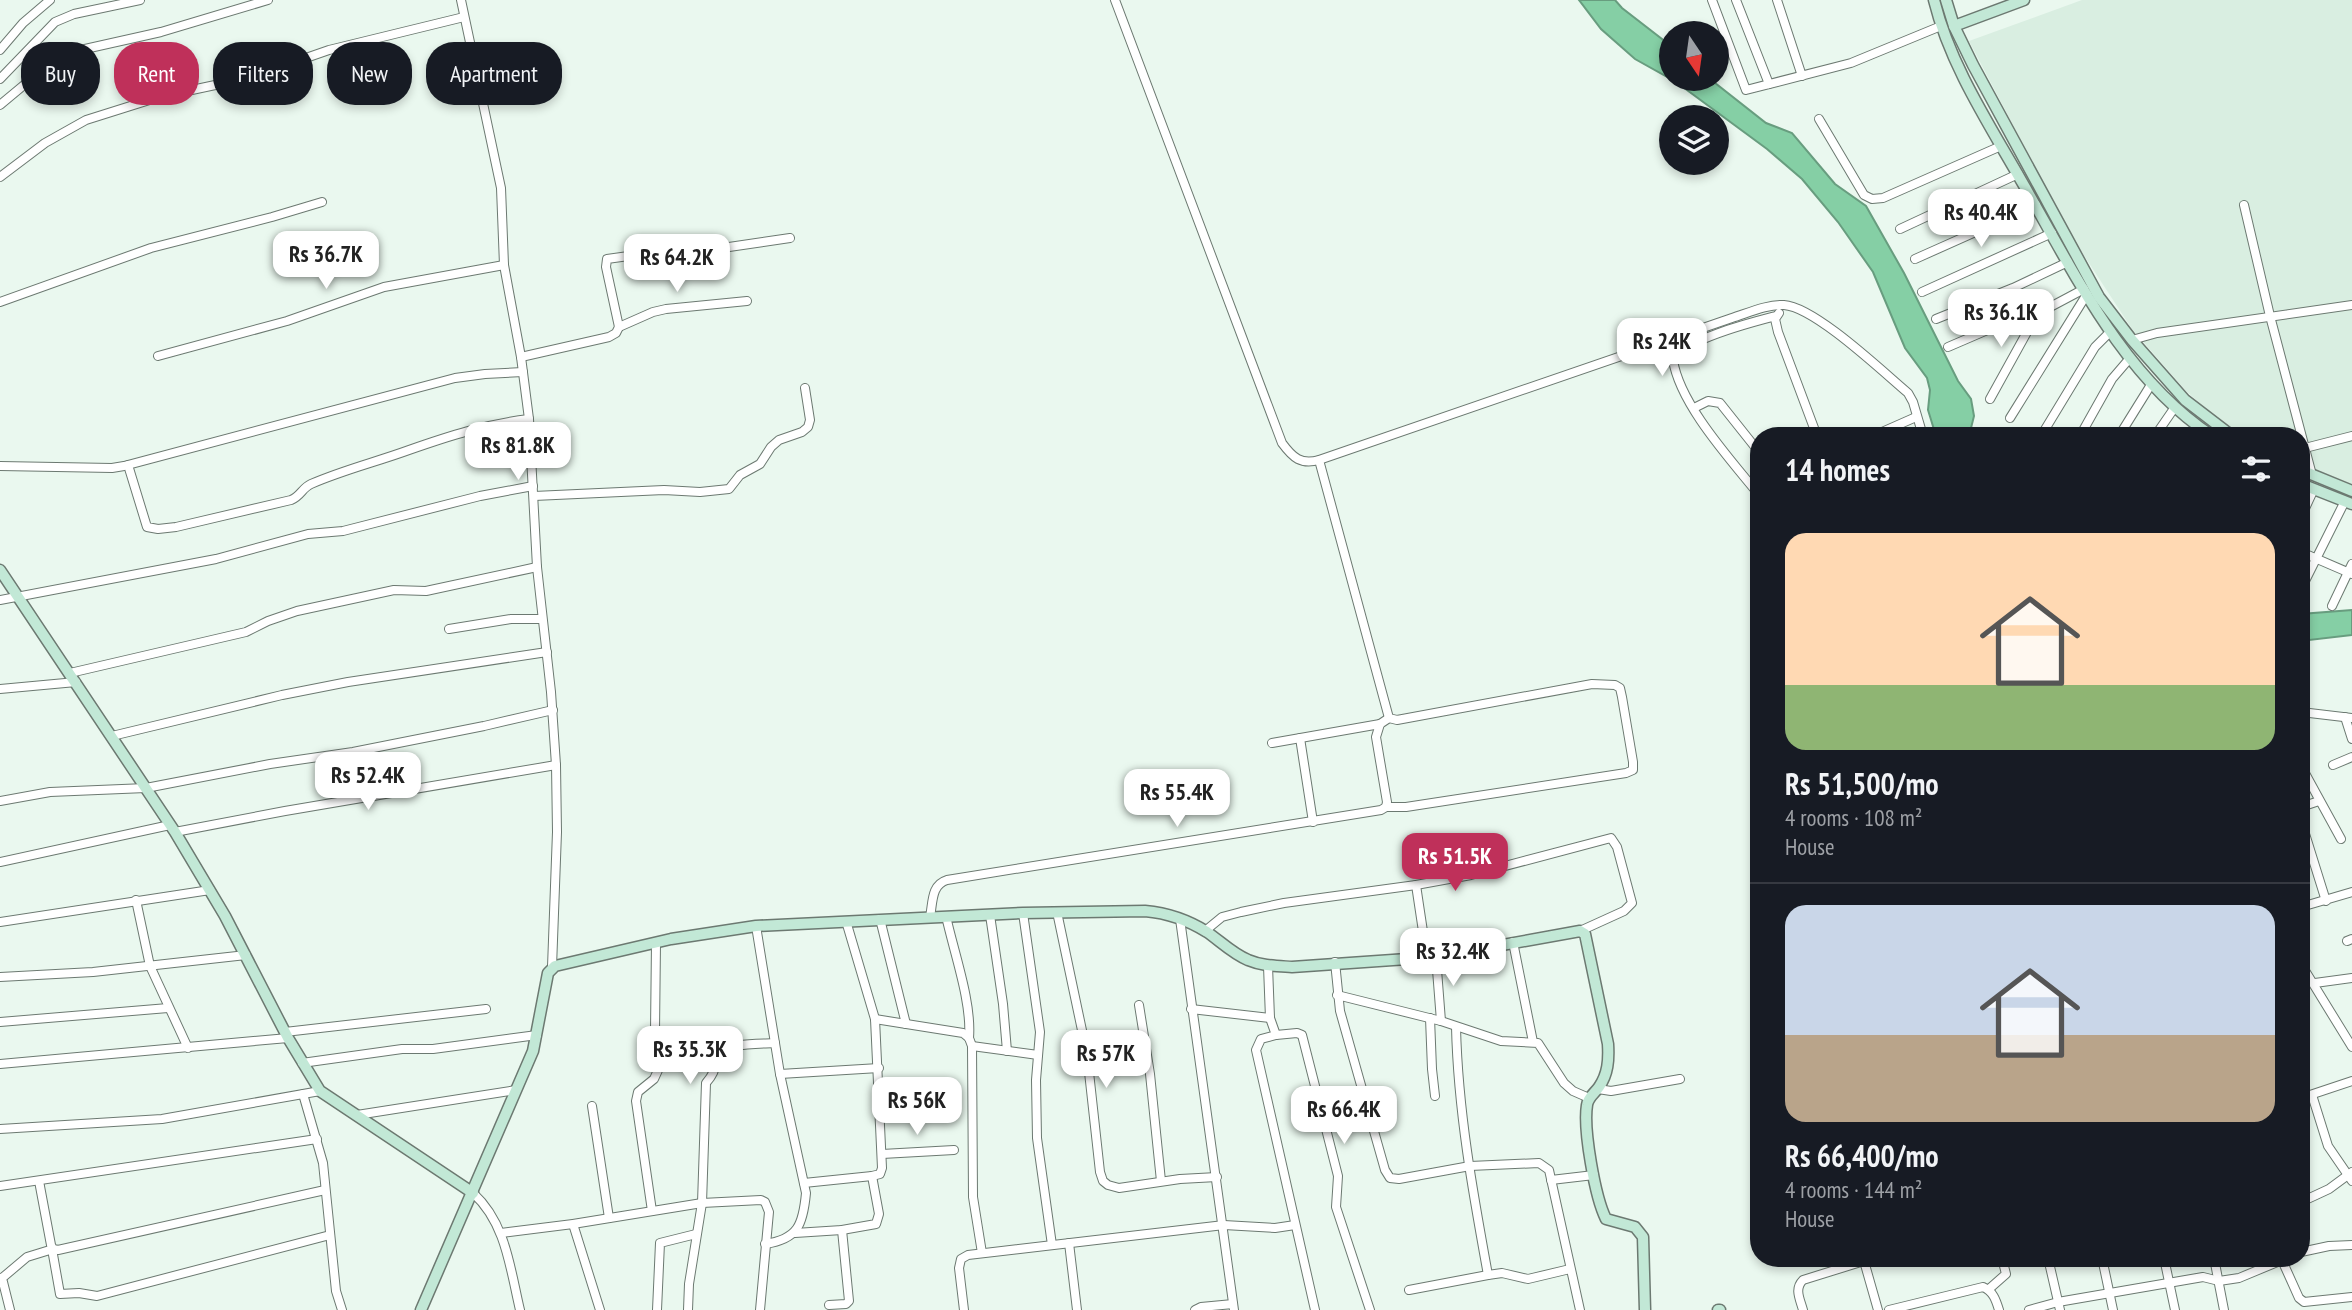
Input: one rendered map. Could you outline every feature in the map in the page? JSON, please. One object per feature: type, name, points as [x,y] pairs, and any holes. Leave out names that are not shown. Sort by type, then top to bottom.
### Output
[{"type":"street","points":[[0,50],[23,23],[50,0]]},
{"type":"street","points":[[0,79],[55,22],[74,14],[140,0]]},
{"type":"street","points":[[0,105],[30,79],[85,49],[161,32],[268,0]]},
{"type":"street","points":[[421,1310],[473,1193],[537,1035],[548,973],[552,967],[557,832],[553,710],[537,567],[529,419],[521,356],[504,265],[501,188],[461,0]]},
{"type":"street","points":[[1115,0],[1282,443],[1290,454],[1302,462],[1319,460],[1731,318],[1786,305],[1803,310],[1819,320],[1908,393],[1920,427]]},
{"type":"street","points":[[1712,0],[1746,90],[1851,63],[1941,26]]},
{"type":"street","points":[[1736,0],[1769,84]]},
{"type":"street","points":[[1777,0],[1802,76]]},
{"type":"street","points":[[1934,0],[1941,26],[1971,92],[2085,292],[2130,358],[2194,427]]},
{"type":"street","points":[[1946,0],[1954,26],[2099,298],[2185,400],[2217,427]]},
{"type":"street","points":[[1954,26],[2024,0]]},
{"type":"street","points":[[0,177],[45,144],[86,120],[159,97],[248,78],[329,50],[464,17]]},
{"type":"street","points":[[1819,119],[1864,195],[1872,199],[1883,198],[2001,146]]},
{"type":"street","points":[[1900,229],[2018,174]]},
{"type":"street","points":[[0,302],[151,248],[272,218],[322,202]]},
{"type":"street","points":[[1915,259],[2036,205]]},
{"type":"street","points":[[2244,205],[2299,427]]},
{"type":"street","points":[[1922,292],[2052,233]]},
{"type":"street","points":[[521,356],[609,337],[616,333],[618,327],[606,267],[607,259],[790,238]]},
{"type":"street","points":[[1936,319],[2068,262]]},
{"type":"street","points":[[158,356],[286,321],[384,287],[504,265]]},
{"type":"street","points":[[1948,347],[2006,322],[2038,314],[2085,292]]},
{"type":"street","points":[[2010,418],[2085,292]]},
{"type":"street","points":[[618,327],[653,312],[747,301]]},
{"type":"street","points":[[1750,483],[1717,443],[1694,408],[1676,374],[1673,360],[1676,354],[1730,328],[1776,316],[1786,305]]},
{"type":"street","points":[[2132,340],[2157,333],[2352,305]]},
{"type":"street","points":[[1990,399],[2038,314]]},
{"type":"street","points":[[1776,316],[1783,346],[1814,427]]},
{"type":"street","points":[[2046,427],[2095,347],[2111,331]]},
{"type":"street","points":[[2085,427],[2112,379],[2130,358]]},
{"type":"street","points":[[0,467],[112,468],[455,378],[523,372]]},
{"type":"street","points":[[2125,427],[2152,383]]},
{"type":"street","points":[[0,600],[216,559],[308,534],[343,531],[480,496],[533,491],[700,492],[729,489],[740,475],[760,464],[779,440],[802,432],[808,427],[810,420],[805,388]]},
{"type":"street","points":[[1694,408],[1708,401],[1720,402],[1750,440]]},
{"type":"street","points":[[2161,427],[2175,407]]},
{"type":"street","points":[[1893,427],[1916,417]]},
{"type":"street","points":[[128,465],[146,527],[159,529],[291,500],[301,495],[304,487],[327,477],[447,436],[496,423],[529,419]]},
{"type":"street","points":[[2310,447],[2352,436]]},
{"type":"street","points":[[1319,460],[1389,718]]},
{"type":"street","points":[[2310,467],[2312,475],[2352,491]]},
{"type":"street","points":[[2310,487],[2348,503],[2310,570]]},
{"type":"street","points":[[2310,498],[2314,489]]},
{"type":"street","points":[[2310,556],[2351,570],[2332,606]]},
{"type":"street","points":[[0,689],[73,678],[246,632],[297,611],[394,590],[426,591],[537,567]]},
{"type":"street","points":[[0,570],[173,829],[210,890],[302,1063],[320,1091],[473,1193],[491,1212],[501,1233],[520,1310]]},
{"type":"street","points":[[449,629],[511,619],[542,619]]},
{"type":"street","points":[[112,736],[282,695],[547,652]]},
{"type":"street","points":[[930,917],[935,887],[947,880],[1381,810],[1386,807],[1406,807],[1626,774],[1633,770],[1620,688],[1615,685],[1592,684],[1397,720],[1389,718],[1380,724],[1272,743]]},
{"type":"street","points":[[0,801],[50,792],[146,788],[270,764],[353,752],[553,710]]},
{"type":"street","points":[[2310,713],[2348,718],[2352,739]]},
{"type":"street","points":[[1380,724],[1376,737],[1386,807]]},
{"type":"street","points":[[1300,738],[1313,821]]},
{"type":"street","points":[[2333,765],[2352,757]]},
{"type":"street","points":[[0,862],[173,829],[556,765]]},
{"type":"street","points":[[2310,784],[2341,839]]},
{"type":"street","points":[[2310,804],[2319,801]]},
{"type":"street","points":[[552,967],[656,943],[756,926],[1023,913],[1145,911],[1164,913],[1205,931],[1247,960],[1292,967],[1335,962],[1431,958],[1580,931],[1624,911],[1632,903],[1617,847],[1611,838],[1521,864],[1416,885],[1284,903],[1241,912],[1222,917],[1205,931]]},
{"type":"street","points":[[2310,850],[2326,901]]},
{"type":"street","points":[[1416,885],[1441,1021]]},
{"type":"street","points":[[0,922],[210,890]]},
{"type":"street","points":[[2310,905],[2352,892]]},
{"type":"street","points":[[136,900],[150,965],[188,1048]]},
{"type":"street","points":[[1057,912],[1087,1054],[1102,1181],[1119,1188],[1161,1181],[1217,1177]]},
{"type":"street","points":[[1023,913],[1038,1018],[1038,1150],[1052,1245]]},
{"type":"street","points":[[990,915],[1007,1051]]},
{"type":"street","points":[[946,916],[970,1023],[972,1197],[982,1253]]},
{"type":"street","points":[[880,919],[906,1024]]},
{"type":"street","points":[[1180,919],[1234,1307],[1201,1307],[1195,1310]]},
{"type":"street","points":[[804,1183],[872,1176],[880,1174],[882,1168],[875,1019],[846,921]]},
{"type":"street","points":[[756,926],[780,1074],[804,1183],[805,1206],[795,1233]]},
{"type":"street","points":[[1580,931],[1585,934],[1588,942],[1609,1059],[1605,1077],[1587,1107],[1594,1175],[1606,1219],[1635,1227],[1643,1237],[1645,1310]]},
{"type":"street","points":[[1514,942],[1533,1042]]},
{"type":"street","points":[[652,1211],[636,1101],[638,1092],[654,1079],[659,1068],[655,1031],[656,943]]},
{"type":"street","points":[[0,977],[93,972],[246,956]]},
{"type":"street","points":[[1335,962],[1337,995],[1384,1170],[1390,1178],[1399,1179],[1470,1166],[1539,1163],[1546,1166],[1580,1310]]},
{"type":"street","points":[[1268,965],[1270,1018],[1276,1035]]},
{"type":"street","points":[[2310,976],[2352,1047]]},
{"type":"street","points":[[2315,983],[2352,978]]},
{"type":"street","points":[[1337,995],[1441,1021],[1501,1041],[1533,1042],[1542,1048],[1564,1083],[1573,1091],[1611,1091],[1680,1079]]},
{"type":"street","points":[[1139,1005],[1151,1084],[1161,1181]]},
{"type":"street","points":[[0,1022],[168,1008]]},
{"type":"street","points":[[0,1065],[188,1048],[486,1009]]},
{"type":"street","points":[[1192,1009],[1270,1018]]},
{"type":"street","points":[[1430,1018],[1435,1096]]},
{"type":"street","points":[[875,1019],[963,1033],[970,1042],[1038,1055]]},
{"type":"street","points":[[1456,1027],[1457,1080],[1473,1196],[1488,1275]]},
{"type":"street","points":[[302,1063],[391,1050],[433,1049],[537,1035]]},
{"type":"street","points":[[1315,1310],[1256,1050],[1261,1039],[1276,1035],[1302,1035],[1338,1176],[1336,1207],[1370,1310]]},
{"type":"street","points":[[688,1310],[702,1203],[706,1083],[715,1074],[722,1050],[775,1043]]},
{"type":"street","points":[[780,1074],[878,1068]]},
{"type":"street","points":[[2310,1198],[2351,1176],[2328,1146],[2312,1095],[2352,1081]]},
{"type":"street","points":[[357,1115],[516,1090]]},
{"type":"street","points":[[0,1129],[162,1119],[320,1091]]},
{"type":"street","points":[[303,1094],[317,1139],[336,1291],[342,1310]]},
{"type":"street","points":[[592,1106],[609,1218]]},
{"type":"street","points":[[0,1186],[317,1139]]},
{"type":"street","points":[[881,1154],[954,1150]]},
{"type":"street","points":[[1551,1180],[1594,1175]]},
{"type":"street","points":[[765,1244],[781,1242],[795,1233],[872,1225],[878,1220],[872,1176]]},
{"type":"street","points":[[39,1181],[60,1294],[97,1296],[330,1235]]},
{"type":"street","points":[[9,1310],[1,1278],[27,1256],[325,1191]]},
{"type":"street","points":[[501,1233],[702,1203],[755,1199],[765,1202],[769,1212],[760,1310]]},
{"type":"street","points":[[573,1224],[600,1310]]},
{"type":"street","points":[[964,1310],[961,1259],[982,1253],[1224,1225],[1275,1228],[1295,1225]]},
{"type":"street","points":[[829,1305],[846,1304],[849,1301],[842,1230]]},
{"type":"street","points":[[656,1310],[660,1243],[696,1234]]},
{"type":"street","points":[[1069,1243],[1077,1310]]},
{"type":"street","points":[[2310,1250],[2329,1245],[2352,1245]]},
{"type":"street","points":[[1803,1310],[1798,1291],[1802,1280],[1841,1267]]},
{"type":"street","points":[[1867,1267],[1878,1310]]},
{"type":"street","points":[[1989,1289],[2006,1274],[2004,1267]]},
{"type":"street","points":[[2050,1267],[2059,1306]]},
{"type":"street","points":[[2104,1267],[2113,1310]]},
{"type":"street","points":[[2166,1267],[2175,1310]]},
{"type":"street","points":[[2216,1267],[2224,1310]]},
{"type":"street","points":[[2029,1310],[2169,1282],[2203,1277],[2219,1281],[2245,1276],[2265,1267]]},
{"type":"street","points":[[2286,1267],[2299,1298],[2312,1306],[2352,1297]]},
{"type":"street","points":[[1409,1290],[1502,1273],[1528,1279],[1570,1269]]},
{"type":"street","points":[[1889,1310],[1983,1287],[1989,1289],[2000,1310]]},
{"type":"shaded area","points":[[1579,0],[1615,0],[1659,37],[1659,72],[1635,59],[1601,29]]},
{"type":"shaded area","points":[[2082,0],[2352,0],[2352,486],[2310,469],[2310,427],[2230,427],[2186,391],[2132,329],[2070,234],[1969,41]]},
{"type":"shaded area","points":[[1688,91],[1725,91],[1766,123],[1792,133],[1835,184],[1866,206],[1904,273],[1958,381],[1971,399],[1974,416],[1971,427],[1933,427],[1928,410],[1930,390],[1927,378],[1905,348],[1873,272],[1838,222],[1802,179],[1729,121],[1729,105],[1707,105]]},
{"type":"shaded area","points":[[2352,610],[2352,635],[2310,640],[2310,613]]}]
